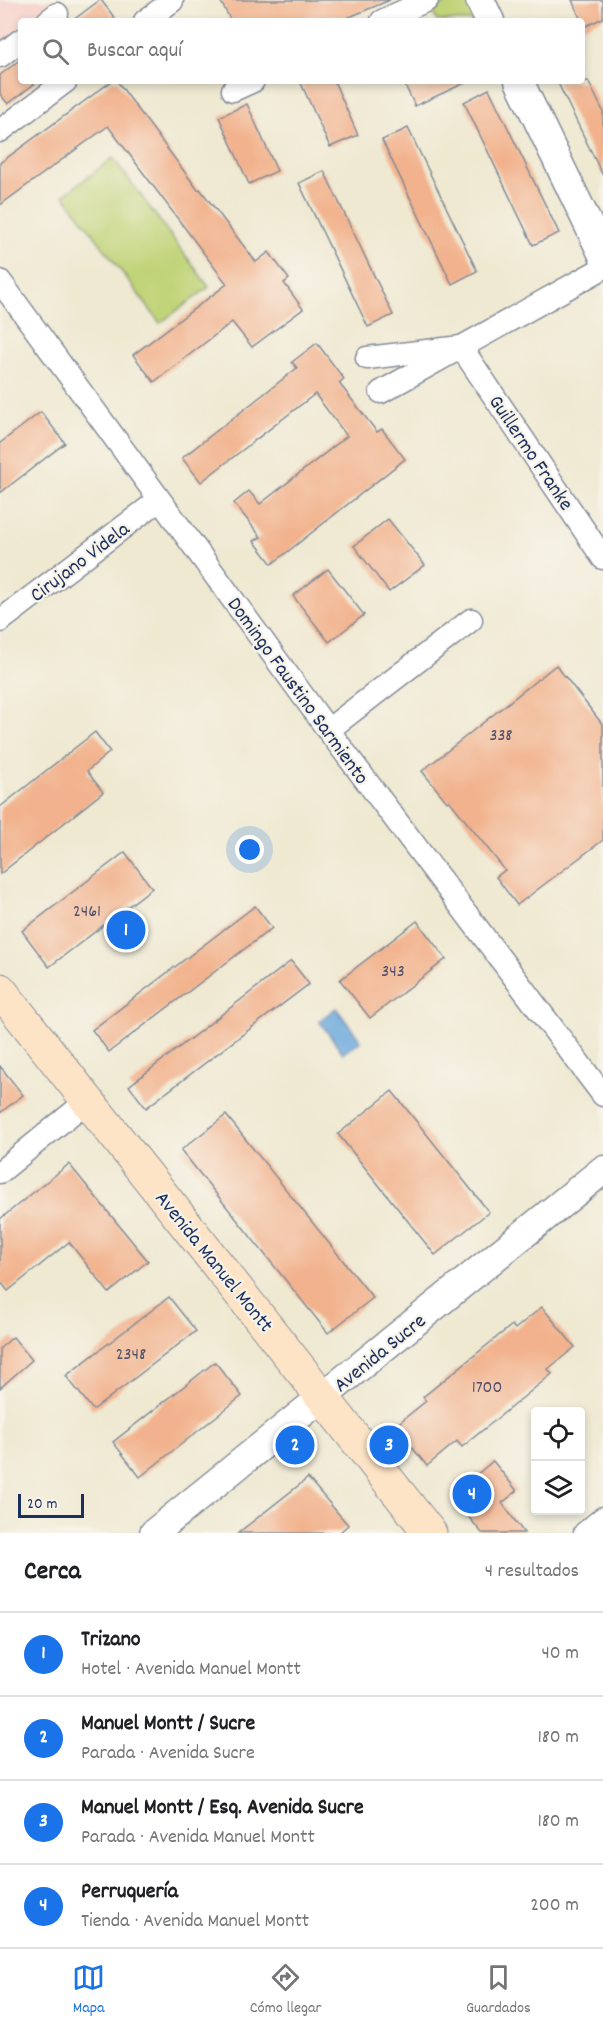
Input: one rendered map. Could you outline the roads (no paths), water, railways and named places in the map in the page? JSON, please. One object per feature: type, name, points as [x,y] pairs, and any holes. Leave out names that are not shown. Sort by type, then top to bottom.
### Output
[{"type":"main road","name":"Avenida Manuel Montt","points":[[0,990],[430,1533]]},
{"type":"street","points":[[388,18],[427,0]]},
{"type":"street","points":[[480,0],[489,18]]},
{"type":"street","points":[[149,18],[172,1]]},
{"type":"street","points":[[0,56],[18,42]]},
{"type":"street","points":[[0,131],[62,84]]},
{"type":"street","points":[[520,84],[603,255]]},
{"type":"street","points":[[381,392],[603,268]]},
{"type":"street","name":"Domingo Faustino Sarmiento","points":[[0,281],[328,730],[603,1095]]},
{"type":"street","points":[[367,358],[461,347]]},
{"type":"street","name":"Guillermo Franke","points":[[461,347],[603,558]]},
{"type":"street","name":"Cirujano Videla","points":[[0,621],[159,500]]},
{"type":"street","points":[[328,730],[471,620]]},
{"type":"street","points":[[0,1172],[87,1101]]},
{"type":"street","name":"Avenida Sucre","points":[[154,1533],[603,1170]]},
{"type":"street","points":[[585,1533],[603,1518]]},
{"type":"water","points":[[336,1008],[361,1041],[343,1053],[319,1021]]},
{"type":"place","name":"Trizano","points":[[126,930]]},
{"type":"place","name":"Manuel Montt / Sucre","points":[[295,1445]]},
{"type":"place","name":"Manuel Montt / Esq. Avenida Sucre","points":[[389,1445]]},
{"type":"place","name":"Perruquería","points":[[472,1494]]}]
